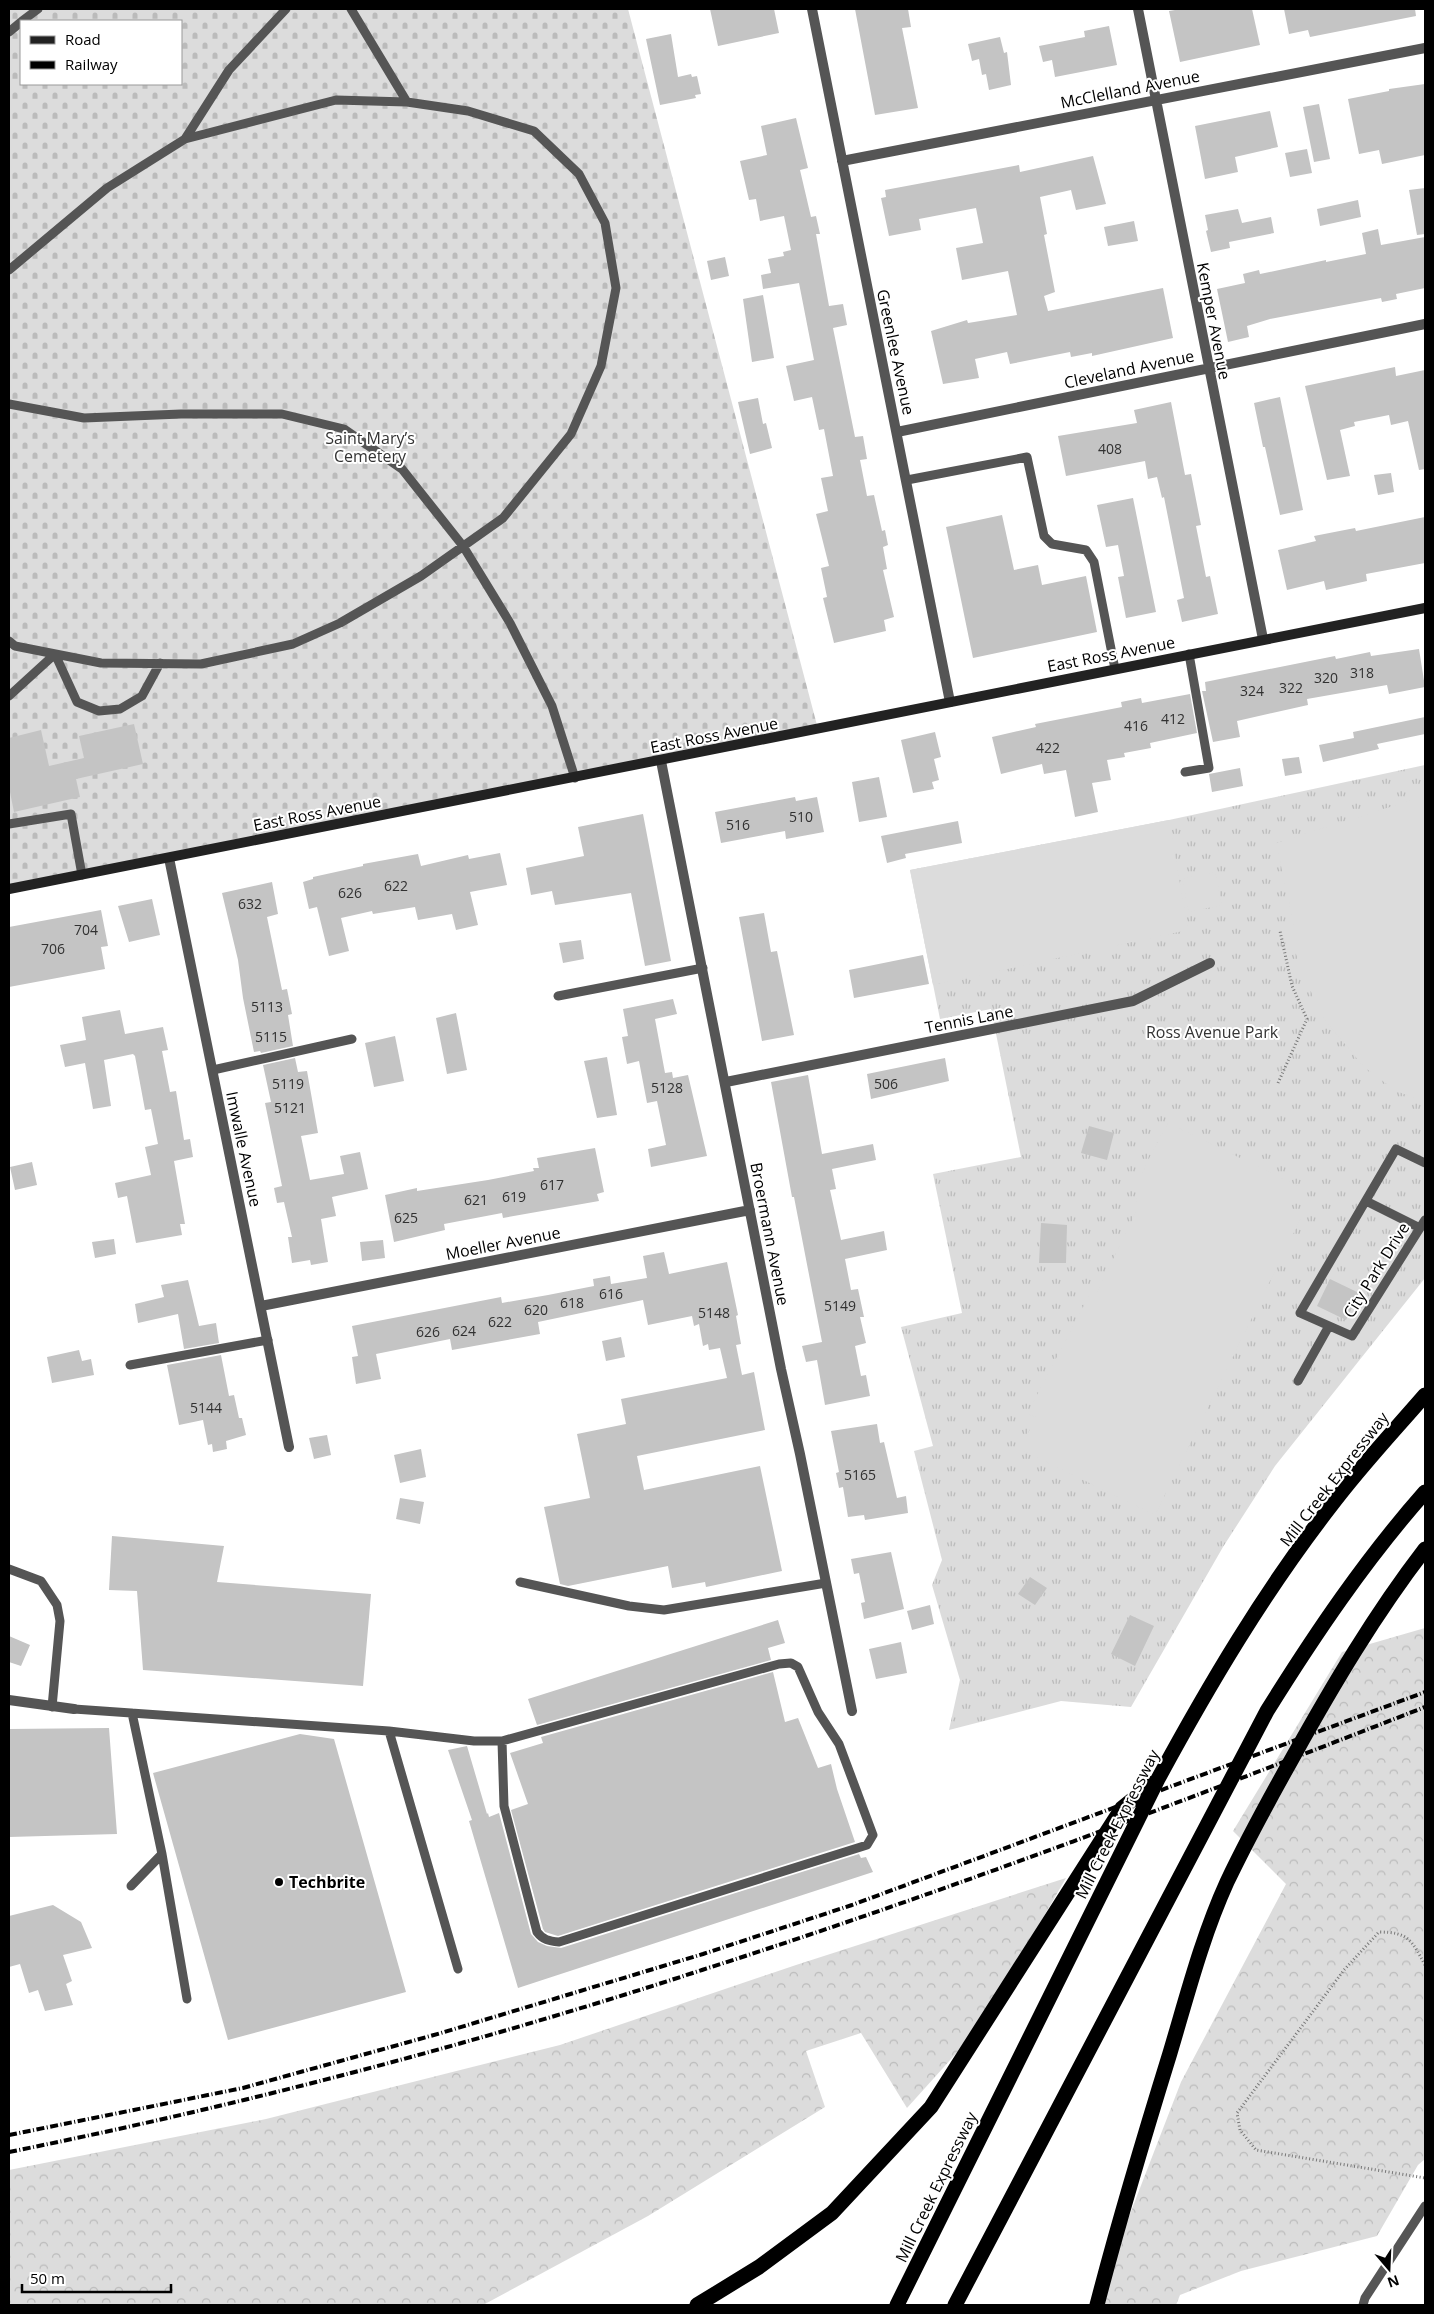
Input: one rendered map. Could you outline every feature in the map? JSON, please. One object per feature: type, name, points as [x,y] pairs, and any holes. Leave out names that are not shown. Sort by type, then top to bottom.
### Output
[{"type":"highway","name":"Mill Creek Expressway","points":[[897,2305],[1158,1779],[1196,1708],[1290,1562],[1330,1507],[1425,1395]]},
{"type":"highway","points":[[956,2305],[1267,1711],[1315,1635],[1356,1576],[1425,1492]]},
{"type":"highway","points":[[1097,2305],[1110,2248],[1179,2023],[1208,1930],[1227,1883],[1268,1802],[1329,1692],[1377,1617],[1425,1549]]},
{"type":"highway","points":[[697,2305],[758,2267],[832,2213],[931,2107],[1122,1808],[1158,1779]]},
{"type":"street","name":"Greenlee Avenue","points":[[812,9],[950,702]]},
{"type":"street","name":"Kemper Avenue","points":[[1138,9],[1263,639]]},
{"type":"street","name":"McClelland Avenue","points":[[842,161],[1425,48]]},
{"type":"street","name":"Cleveland Avenue","points":[[897,432],[1425,324]]},
{"type":"street","name":"East Ross Avenue","points":[[9,889],[1425,608]]},
{"type":"street","name":"Broermann Avenue","points":[[661,761],[726,1082],[781,1369],[852,1712]]},
{"type":"street","name":"Imwalle Avenue","points":[[169,858],[289,1447]]},
{"type":"street","name":"Tennis Lane","points":[[726,1082],[1133,1001],[1210,963]]},
{"type":"street","name":"Moeller Avenue","points":[[261,1306],[750,1210]]},
{"type":"street","points":[[9,1700],[74,1710]]},
{"type":"lane","points":[[24,20],[38,9]]},
{"type":"lane","points":[[185,139],[229,70],[286,9]]},
{"type":"lane","points":[[351,9],[407,102]]},
{"type":"lane","points":[[9,32],[20,24]]},
{"type":"lane","points":[[9,270],[107,188],[185,139],[336,100],[407,102],[468,111],[534,131],[579,174],[588,190],[605,223],[616,288],[601,366],[571,434],[503,518],[421,576],[340,623],[293,644],[201,664],[101,663],[15,646],[9,641]]},
{"type":"lane","points":[[9,404],[84,418],[181,414],[282,414],[344,429],[402,469],[463,546],[510,623],[552,706],[575,778]]},
{"type":"lane","points":[[907,480],[1027,456],[1044,536],[1052,544],[1086,550],[1094,562],[1115,669]]},
{"type":"lane","points":[[55,654],[77,702],[99,711],[120,709],[142,696],[160,663]]},
{"type":"lane","points":[[9,696],[55,654]]},
{"type":"lane","points":[[1185,772],[1209,768],[1190,654]]},
{"type":"lane","points":[[9,824],[71,814],[82,875]]},
{"type":"lane","points":[[558,996],[703,968]]},
{"type":"lane","points":[[213,1070],[352,1039]]},
{"type":"lane","points":[[1298,1381],[1330,1326],[1300,1313],[1396,1149],[1425,1163]]},
{"type":"lane","points":[[1366,1201],[1423,1224]]},
{"type":"lane","name":"City Park Drive","points":[[1330,1326],[1352,1336],[1423,1224]]},
{"type":"lane","points":[[130,1365],[268,1340]]},
{"type":"lane","points":[[9,1569],[42,1581],[57,1605],[60,1622],[52,1707]]},
{"type":"lane","points":[[520,1582],[629,1606],[664,1610],[826,1583]]},
{"type":"lane","points":[[74,1710],[389,1731],[474,1741],[502,1740],[779,1664],[791,1663],[798,1667],[818,1712],[839,1744],[873,1835],[867,1845],[559,1942],[548,1941],[537,1932],[504,1806],[502,1740]]},
{"type":"lane","points":[[132,1713],[162,1854],[186,1999]]},
{"type":"lane","points":[[389,1731],[458,1970]]},
{"type":"lane","points":[[131,1886],[162,1854]]},
{"type":"lane","points":[[1363,2305],[1365,2298],[1392,2253],[1425,2206]]},
{"type":"path","points":[[1278,1083],[1307,1019],[1292,986],[1280,931]]},
{"type":"path","points":[[1425,1965],[1414,1944],[1397,1932],[1379,1932],[1344,1970],[1237,2113],[1240,2130],[1256,2150],[1425,2178]]},
{"type":"green space","name":"Saint Mary’s Cemetery","points":[[9,9],[628,9],[818,729],[9,889]]},
{"type":"green space","name":"Ross Avenue Park","points":[[1425,765],[1425,1278],[1275,1466],[1223,1547],[1131,1707],[1061,1701],[949,1730],[960,1680],[932,1585],[942,1560],[914,1451],[933,1446],[901,1327],[962,1313],[933,1174],[1021,1157],[991,1009],[940,1019],[910,870],[1169,820]]},
{"type":"green space","points":[[1425,796],[1425,1102],[1396,1091],[1364,1067],[1320,1014],[1286,929],[1294,925],[1276,843]]},
{"type":"green space","points":[[1169,820],[1188,930],[933,985],[910,870]]},
{"type":"green space","points":[[1215,872],[1222,905],[1189,912],[1182,879]]},
{"type":"green space","points":[[1168,1123],[1298,1186],[1287,1209],[1302,1216],[1155,1515],[1020,1449],[1036,1417],[1027,1414],[1091,1292],[1096,1294],[1137,1210],[1137,1199],[1142,1176],[1151,1154]]},
{"type":"green space","points":[[1425,1628],[1425,2159],[1418,2165],[1377,2236],[1241,2271],[1180,2295],[1176,2305],[1104,2305],[1118,2245],[1181,2082],[1286,1884],[1233,1831],[1342,1652]]},
{"type":"green space","points":[[1066,1878],[979,2028],[907,2108],[861,2033],[806,2051],[825,2107],[648,2216],[483,2305],[9,2305],[9,2170],[266,2119],[560,2045],[796,1965]]},
{"type":"building","points":[[710,9],[774,9],[779,33],[718,46]]},
{"type":"building","points":[[855,9],[908,9],[911,27],[902,28],[918,108],[875,115]]},
{"type":"building","points":[[1181,9],[1252,9],[1260,45],[1180,62],[1169,11]]},
{"type":"building","points":[[1284,9],[1415,9],[1416,16],[1310,37],[1308,30],[1289,34]]},
{"type":"building","points":[[1109,26],[1117,65],[1055,77],[1052,60],[1043,62],[1039,46],[1085,37],[1084,31]]},
{"type":"building","points":[[671,34],[678,77],[691,74],[692,77],[697,76],[701,94],[695,95],[696,98],[660,105],[646,39]]},
{"type":"building","points":[[1000,37],[1004,53],[1007,52],[1011,85],[989,90],[986,74],[982,75],[979,59],[972,61],[968,44]]},
{"type":"building","points":[[1425,84],[1425,155],[1382,164],[1379,150],[1359,154],[1348,99],[1389,91],[1389,89]]},
{"type":"building","points":[[1319,104],[1330,159],[1314,162],[1303,107]]},
{"type":"building","points":[[1270,111],[1278,147],[1235,157],[1238,172],[1205,179],[1195,126]]},
{"type":"building","points":[[796,118],[808,168],[800,170],[811,217],[816,216],[820,234],[816,234],[829,306],[843,304],[847,325],[833,328],[855,437],[863,436],[867,459],[860,460],[867,496],[874,495],[882,531],[885,530],[888,545],[883,547],[887,569],[883,570],[894,617],[884,620],[886,631],[834,643],[823,598],[827,597],[821,568],[829,566],[816,514],[828,511],[821,478],[833,476],[824,429],[819,430],[812,397],[794,401],[786,366],[814,360],[799,283],[763,289],[761,275],[771,273],[768,259],[784,256],[783,252],[791,250],[784,216],[760,221],[756,199],[749,200],[740,161],[767,155],[761,126]]},
{"type":"building","points":[[1307,149],[1312,173],[1290,177],[1285,153]]},
{"type":"building","points":[[1093,156],[1106,204],[1076,210],[1071,190],[1040,197],[1047,234],[1044,235],[1055,292],[1044,296],[1048,311],[1163,288],[1173,338],[1092,356],[1092,353],[1071,357],[1070,352],[1010,364],[1007,352],[975,359],[979,378],[943,384],[931,331],[967,320],[968,323],[1017,315],[1008,271],[962,280],[956,248],[983,243],[976,208],[919,219],[921,230],[889,236],[881,198],[886,197],[885,190],[1019,165],[1020,172]]},
{"type":"building","points":[[1425,188],[1425,234],[1417,235],[1409,190]]},
{"type":"building","points":[[1358,200],[1361,217],[1320,226],[1317,209]]},
{"type":"building","points":[[1238,209],[1242,223],[1271,217],[1274,233],[1229,242],[1230,248],[1211,252],[1206,231],[1208,230],[1205,215]]},
{"type":"building","points":[[1134,221],[1138,241],[1108,246],[1104,227]]},
{"type":"building","points":[[1378,229],[1381,245],[1425,237],[1425,288],[1396,294],[1397,299],[1382,302],[1381,298],[1270,319],[1247,326],[1249,337],[1228,342],[1217,289],[1245,283],[1243,274],[1259,270],[1260,274],[1326,260],[1326,262],[1366,254],[1362,233]]},
{"type":"building","points":[[725,257],[729,276],[711,280],[707,261]]},
{"type":"building","points":[[763,295],[774,358],[752,362],[743,299]]},
{"type":"building","points":[[1395,367],[1396,376],[1425,370],[1425,469],[1419,470],[1408,421],[1391,425],[1389,415],[1354,422],[1355,426],[1340,430],[1350,476],[1327,480],[1305,386]]},
{"type":"building","points":[[1280,397],[1303,510],[1280,515],[1254,403]]},
{"type":"building","points":[[758,398],[763,424],[766,423],[772,448],[750,454],[738,402]]},
{"type":"building","points":[[1171,402],[1185,475],[1191,474],[1201,525],[1196,526],[1206,577],[1210,576],[1218,614],[1182,622],[1177,600],[1184,598],[1164,497],[1162,498],[1157,477],[1148,479],[1145,461],[1066,476],[1058,436],[1137,423],[1134,410]]},
{"type":"building","points":[[1391,473],[1394,492],[1378,495],[1374,475]]},
{"type":"building","points":[[1133,498],[1156,612],[1126,618],[1118,577],[1124,576],[1118,545],[1106,547],[1097,505]]},
{"type":"building","points":[[1002,515],[1014,570],[1038,565],[1042,585],[1086,576],[1097,632],[973,658],[946,527]]},
{"type":"building","points":[[1425,517],[1425,563],[1366,574],[1367,581],[1326,590],[1324,581],[1287,590],[1278,550],[1316,541],[1314,536],[1355,528],[1356,531]]},
{"type":"building","points":[[1419,649],[1425,687],[1389,694],[1387,685],[1307,699],[1308,705],[1237,721],[1240,737],[1213,742],[1202,691],[1206,691],[1205,682],[1335,656],[1336,659],[1370,652],[1371,656]]},
{"type":"building","points":[[1190,694],[1197,733],[1150,743],[1151,748],[1124,753],[1125,757],[1107,760],[1111,780],[1092,783],[1098,812],[1075,817],[1066,770],[1044,774],[1042,764],[1001,774],[992,737],[1036,727],[1035,724],[1122,707],[1121,702],[1141,698],[1142,703]]},
{"type":"building","points":[[1425,717],[1425,734],[1377,744],[1379,749],[1323,762],[1319,745],[1354,738],[1353,732]]},
{"type":"building","points":[[134,724],[143,764],[76,779],[80,797],[14,812],[9,787],[9,738],[41,730],[49,766],[84,758],[79,736]]},
{"type":"building","points":[[935,732],[941,757],[934,759],[939,780],[932,782],[934,789],[913,793],[901,740]]},
{"type":"building","points":[[1299,757],[1302,773],[1285,776],[1282,759]]},
{"type":"building","points":[[1240,768],[1243,786],[1212,792],[1209,774]]},
{"type":"building","points":[[879,777],[887,817],[859,822],[852,782]]},
{"type":"building","points":[[795,797],[796,801],[817,797],[824,832],[786,839],[785,831],[721,843],[715,812]]},
{"type":"building","points":[[643,814],[671,961],[645,966],[631,893],[555,905],[552,891],[531,895],[526,868],[584,856],[578,827]]},
{"type":"building","points":[[958,821],[962,843],[905,854],[906,858],[887,863],[881,836]]},
{"type":"building","points":[[500,853],[507,885],[470,892],[478,925],[456,930],[452,914],[418,920],[415,907],[373,914],[372,911],[341,918],[349,951],[329,956],[317,907],[309,909],[303,882],[313,879],[313,877],[363,866],[363,864],[418,854],[421,866],[468,855],[469,859]]},
{"type":"building","points":[[272,882],[278,914],[267,917],[282,990],[287,989],[292,1014],[288,1015],[293,1046],[261,1053],[260,1051],[254,1052],[243,998],[238,960],[222,893]]},
{"type":"building","points":[[152,899],[160,935],[129,942],[118,906]]},
{"type":"building","points":[[101,910],[108,946],[101,947],[105,969],[9,987],[9,927]]},
{"type":"building","points":[[764,913],[771,952],[777,951],[794,1035],[762,1041],[739,917]]},
{"type":"building","points":[[581,940],[584,959],[563,963],[559,943]]},
{"type":"building","points":[[923,955],[929,984],[854,998],[849,970]]},
{"type":"building","points":[[673,999],[677,1014],[655,1019],[665,1073],[672,1072],[673,1078],[688,1075],[707,1156],[651,1167],[648,1149],[666,1145],[657,1101],[647,1103],[639,1061],[627,1064],[622,1037],[628,1036],[623,1009]]},
{"type":"building","points":[[120,1010],[125,1034],[163,1027],[168,1050],[162,1051],[170,1092],[176,1091],[184,1140],[190,1139],[193,1157],[174,1161],[185,1224],[180,1224],[182,1235],[136,1243],[127,1196],[118,1198],[115,1183],[151,1175],[145,1147],[158,1144],[151,1109],[145,1110],[135,1056],[133,1054],[104,1060],[111,1106],[93,1109],[85,1063],[65,1067],[60,1045],[86,1040],[82,1017]]},
{"type":"building","points":[[456,1013],[467,1070],[447,1074],[436,1018]]},
{"type":"building","points":[[395,1036],[404,1081],[374,1087],[365,1043]]},
{"type":"building","points":[[607,1057],[617,1115],[597,1118],[584,1061]]},
{"type":"building","points":[[295,1058],[298,1072],[307,1071],[318,1133],[301,1136],[310,1180],[344,1174],[340,1156],[360,1152],[368,1189],[332,1197],[336,1216],[321,1219],[328,1262],[311,1265],[310,1260],[292,1263],[288,1237],[292,1237],[284,1202],[277,1203],[274,1188],[282,1186],[265,1103],[271,1102],[263,1065]]},
{"type":"building","points":[[945,1058],[949,1081],[871,1099],[867,1074]]},
{"type":"building","points":[[808,1075],[822,1154],[873,1144],[876,1160],[832,1169],[836,1189],[830,1190],[841,1240],[884,1231],[887,1250],[845,1259],[851,1290],[858,1289],[864,1317],[860,1317],[866,1343],[855,1346],[861,1376],[866,1375],[870,1396],[825,1405],[817,1360],[806,1362],[802,1346],[822,1342],[794,1197],[792,1197],[771,1082]]},
{"type":"building","points":[[1089,1126],[1114,1133],[1107,1160],[1081,1153]]},
{"type":"building","points":[[595,1148],[604,1192],[597,1194],[599,1201],[503,1218],[502,1213],[444,1224],[445,1230],[394,1242],[385,1195],[417,1188],[417,1191],[534,1171],[533,1168],[539,1168],[537,1158]]},
{"type":"building","points":[[32,1162],[37,1185],[15,1190],[10,1167]]},
{"type":"building","points":[[1041,1223],[1067,1225],[1066,1263],[1039,1263]]},
{"type":"building","points":[[114,1239],[116,1254],[95,1258],[92,1242]]},
{"type":"building","points":[[383,1240],[385,1258],[362,1261],[360,1242]]},
{"type":"building","points":[[664,1252],[669,1274],[727,1262],[738,1315],[736,1316],[741,1344],[736,1345],[742,1375],[754,1372],[765,1430],[637,1456],[644,1490],[760,1466],[782,1571],[706,1587],[705,1582],[672,1588],[668,1566],[568,1586],[560,1584],[544,1507],[590,1498],[577,1434],[626,1424],[621,1399],[727,1378],[720,1348],[709,1350],[708,1344],[703,1346],[699,1324],[694,1326],[692,1316],[648,1325],[643,1300],[538,1322],[540,1334],[452,1350],[450,1339],[376,1354],[381,1379],[356,1384],[352,1357],[358,1356],[352,1326],[501,1297],[502,1303],[548,1295],[594,1286],[593,1279],[610,1276],[611,1284],[647,1278],[643,1256]]},
{"type":"building","points":[[1330,1279],[1359,1293],[1346,1320],[1317,1306]]},
{"type":"building","points":[[188,1280],[199,1326],[216,1323],[219,1343],[184,1349],[178,1314],[138,1323],[135,1304],[164,1297],[161,1285]]},
{"type":"building","points":[[621,1337],[625,1357],[606,1361],[602,1341]]},
{"type":"building","points":[[79,1350],[82,1361],[91,1359],[94,1375],[52,1383],[47,1357]]},
{"type":"building","points":[[221,1355],[229,1396],[234,1395],[239,1418],[242,1418],[246,1435],[226,1441],[227,1449],[213,1452],[212,1444],[208,1445],[203,1420],[179,1425],[167,1365]]},
{"type":"building","points":[[877,1424],[880,1443],[884,1442],[897,1498],[906,1496],[908,1513],[865,1520],[864,1515],[848,1517],[843,1487],[839,1488],[836,1473],[839,1472],[831,1431]]},
{"type":"building","points":[[327,1435],[331,1455],[314,1459],[309,1438]]},
{"type":"building","points":[[421,1449],[426,1477],[400,1483],[394,1455]]},
{"type":"building","points":[[400,1498],[424,1502],[420,1524],[396,1519]]},
{"type":"building","points":[[112,1536],[224,1546],[217,1582],[371,1594],[363,1686],[143,1670],[137,1591],[109,1590]]},
{"type":"building","points":[[891,1552],[904,1609],[864,1619],[861,1603],[865,1602],[859,1573],[854,1574],[851,1559]]},
{"type":"building","points":[[1030,1577],[1047,1588],[1035,1605],[1018,1594]]},
{"type":"building","points":[[930,1605],[934,1624],[912,1630],[907,1611]]},
{"type":"building","points":[[1130,1615],[1154,1626],[1135,1666],[1111,1654]]},
{"type":"building","points":[[778,1620],[785,1643],[768,1648],[771,1660],[537,1725],[528,1699]]},
{"type":"building","points":[[9,1636],[30,1645],[21,1666],[9,1662]]},
{"type":"building","points":[[901,1642],[907,1673],[876,1679],[869,1649]]},
{"type":"building","points":[[773,1672],[785,1722],[798,1718],[818,1768],[831,1764],[837,1789],[855,1842],[558,1936],[545,1932],[511,1810],[528,1804],[510,1753],[543,1743],[541,1737]]},
{"type":"building","points":[[109,1728],[117,1834],[9,1837],[9,1729]]},
{"type":"building","name":"Techbrite","points":[[300,1734],[334,1739],[406,1992],[228,2040],[153,1773]]},
{"type":"building","points":[[467,1746],[487,1814],[489,1817],[499,1813],[531,1934],[538,1942],[547,1946],[561,1948],[859,1854],[861,1858],[866,1857],[873,1872],[518,1988],[469,1821],[472,1820],[448,1750]]},
{"type":"building","points":[[53,1905],[81,1922],[92,1948],[63,1955],[72,1981],[66,1984],[73,2005],[45,2011],[38,1990],[29,1993],[20,1964],[9,1967],[9,1916]]},
{"type":"railway","points":[[9,2135],[243,2088],[441,2033],[703,1954],[852,1905],[1425,1692]]},
{"type":"railway","points":[[9,2152],[184,2114],[358,2071],[445,2048],[617,1997],[793,1940],[975,1877],[1156,1811],[1425,1707]]},
{"type":"place","name":"Techbrite","points":[[279,1882]]}]
